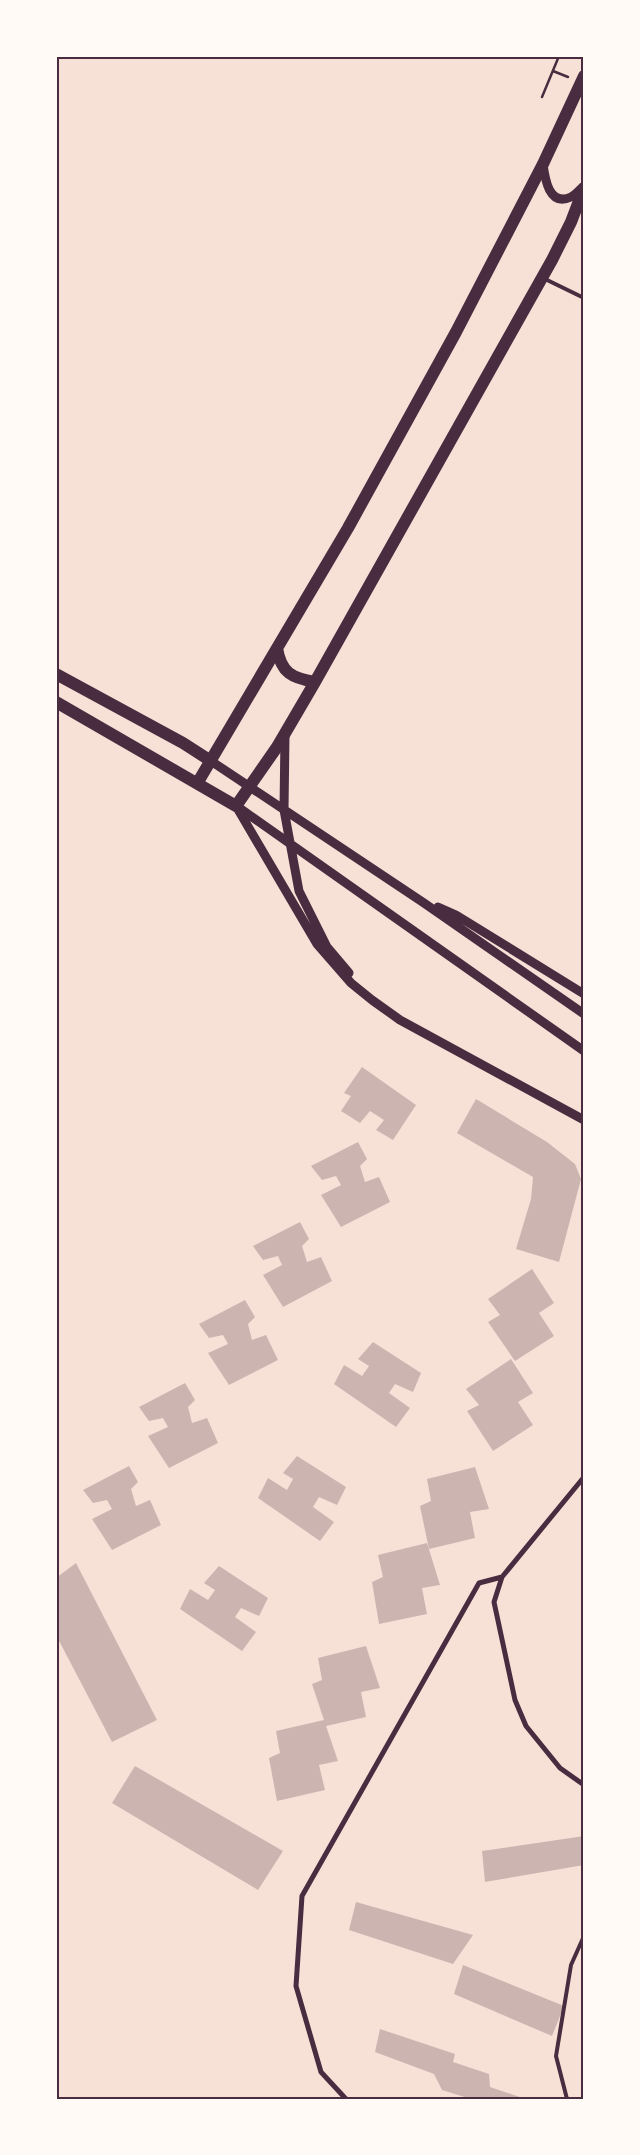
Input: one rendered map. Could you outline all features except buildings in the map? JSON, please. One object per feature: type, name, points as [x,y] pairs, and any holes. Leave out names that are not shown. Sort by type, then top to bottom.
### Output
[{"type":"main road","points":[[198,782],[348,528],[456,332],[543,164],[584,76]]},
{"type":"main road","points":[[56,702],[198,782],[236,806],[285,734],[543,277],[571,222],[584,187]]},
{"type":"main road","points":[[278,648],[279,659],[284,668],[300,680],[315,682]]},
{"type":"main road","points":[[56,674],[183,743],[211,761]]},
{"type":"street","points":[[543,164],[548,188],[553,196],[562,199],[572,197],[584,187]]},
{"type":"street","points":[[285,734],[284,810],[299,891],[327,947],[372,1000]]},
{"type":"street","points":[[211,761],[407,891],[584,1014]]},
{"type":"street","points":[[236,806],[584,1051]]},
{"type":"street","points":[[236,806],[317,944],[351,983],[372,1000],[409,1024],[584,1120]]},
{"type":"street","points":[[407,891],[456,915],[584,994]]},
{"type":"street","points":[[584,1478],[502,1577],[494,1602],[515,1700],[526,1726],[560,1768],[584,1785]]},
{"type":"street","points":[[346,2099],[321,2072],[296,1986],[302,1896],[479,1583],[502,1577]]},
{"type":"lane","points":[[543,277],[584,298]]},
{"type":"lane","points":[[567,2099],[556,2056],[571,1965],[584,1936]]},
{"type":"path","points":[[542,97],[559,56]]}]
